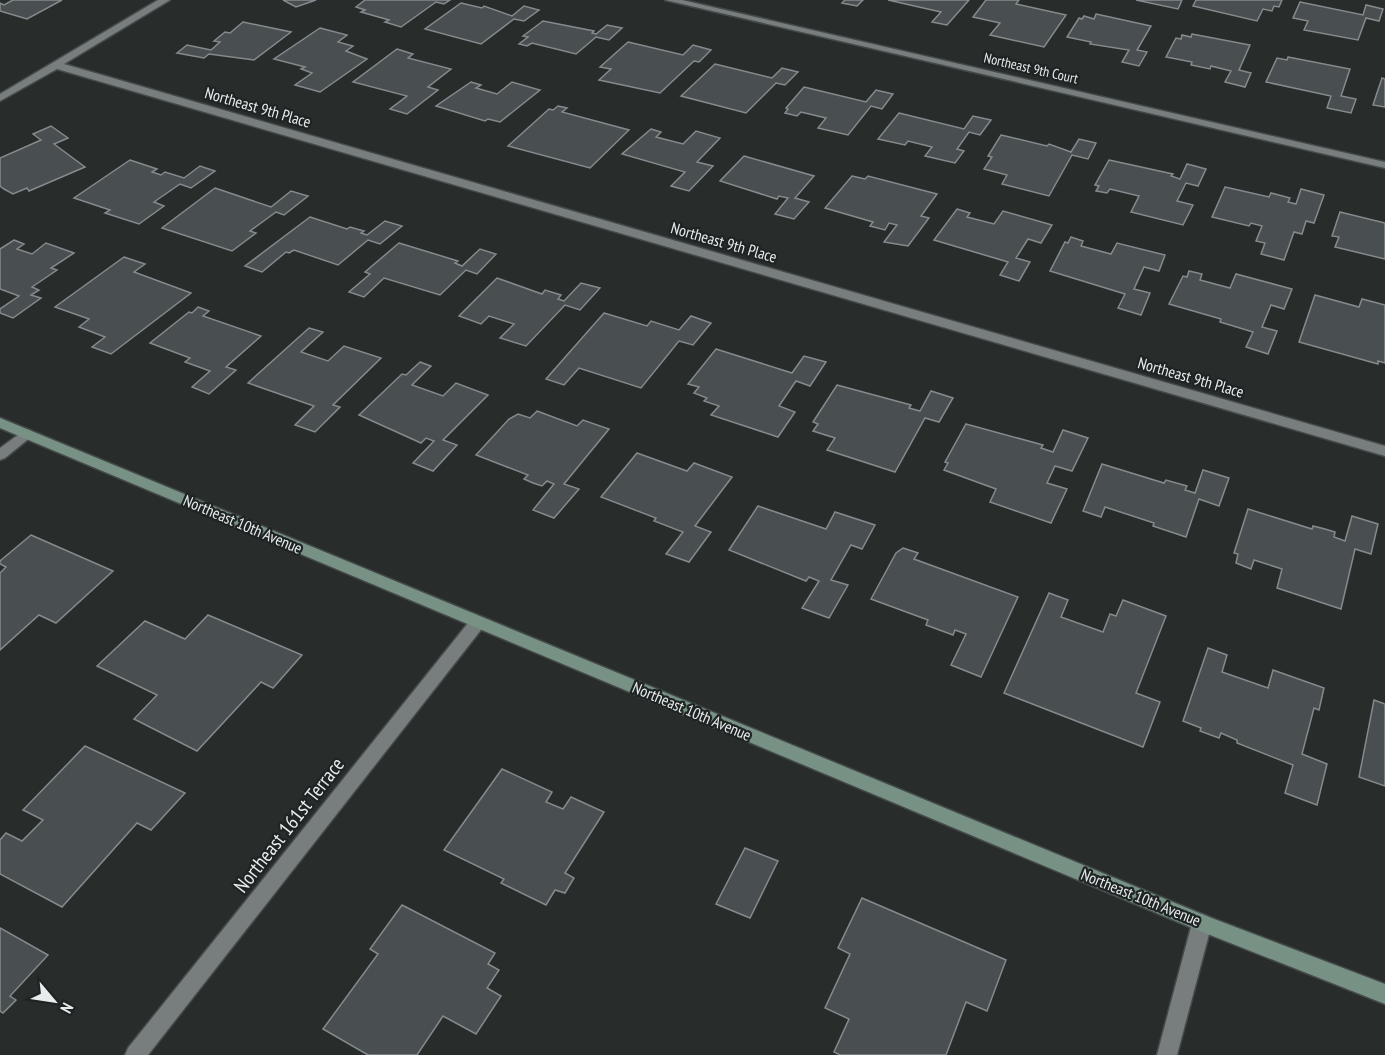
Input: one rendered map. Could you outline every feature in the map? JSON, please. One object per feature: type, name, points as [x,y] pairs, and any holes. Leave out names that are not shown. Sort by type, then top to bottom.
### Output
[{"type":"street","points":[[0,98],[165,0]]},
{"type":"street","name":"Northeast 9th Court","points":[[670,0],[1385,165]]},
{"type":"street","name":"Northeast 9th Place","points":[[55,65],[1385,451]]},
{"type":"street","name":"Northeast 10th Avenue","points":[[0,423],[1202,922],[1385,994]]},
{"type":"street","points":[[0,455],[26,434]]},
{"type":"street","name":"Northeast 161st Terrace","points":[[135,1055],[478,622]]},
{"type":"street","points":[[1167,1055],[1202,922]]},
{"type":"building","points":[[13,0],[62,0],[27,19],[0,11],[0,3],[4,5]]},
{"type":"building","points":[[283,0],[316,0],[296,7]]},
{"type":"building","points":[[365,0],[450,0],[444,4],[436,2],[401,27],[385,22],[389,20],[361,12],[365,10],[356,7]]},
{"type":"building","points":[[845,0],[863,0],[857,6],[842,3]]},
{"type":"building","points":[[888,0],[969,0],[947,25],[932,22],[941,12]]},
{"type":"building","points":[[986,0],[1019,0],[1016,4],[1066,15],[1044,47],[990,35],[1000,23],[973,17]]},
{"type":"building","points":[[1136,0],[1182,0],[1178,9]]},
{"type":"building","points":[[1196,0],[1282,0],[1279,7],[1274,6],[1272,11],[1263,9],[1257,21],[1193,6]]},
{"type":"building","points":[[1300,2],[1363,15],[1366,5],[1383,9],[1379,21],[1366,18],[1358,40],[1304,30],[1308,21],[1293,18]]},
{"type":"building","points":[[461,3],[482,8],[484,6],[512,16],[524,6],[539,10],[524,21],[514,19],[481,44],[425,29]]},
{"type":"building","points":[[1096,14],[1151,26],[1137,50],[1147,52],[1139,66],[1122,62],[1129,50],[1090,44],[1091,42],[1067,37],[1079,18],[1082,19],[1084,16],[1094,19]]},
{"type":"building","points":[[543,21],[594,31],[592,33],[596,34],[607,25],[622,28],[609,40],[596,37],[576,54],[532,43],[527,46],[519,44],[528,37],[523,36]]},
{"type":"building","points":[[243,22],[291,32],[254,60],[209,54],[204,58],[177,53],[187,45],[211,50],[220,42],[214,41],[225,32],[230,33]]},
{"type":"building","points":[[320,28],[347,35],[338,42],[353,46],[346,51],[367,59],[320,92],[295,85],[312,73],[301,69],[305,67],[274,59]]},
{"type":"building","points":[[1192,34],[1250,45],[1239,70],[1251,73],[1245,87],[1225,82],[1231,71],[1211,66],[1210,69],[1191,65],[1192,62],[1166,57],[1176,38],[1181,39],[1182,35],[1191,37]]},
{"type":"building","points":[[628,42],[683,55],[693,45],[711,50],[699,62],[694,61],[660,93],[599,80],[611,69],[600,67]]},
{"type":"building","points":[[397,49],[413,54],[408,58],[451,69],[428,87],[438,90],[407,114],[390,109],[407,96],[353,82]]},
{"type":"building","points":[[1288,57],[1350,69],[1341,96],[1356,99],[1351,113],[1327,108],[1331,96],[1266,82],[1277,58],[1287,60]]},
{"type":"building","points":[[715,64],[772,78],[782,68],[798,72],[785,85],[776,83],[746,113],[681,96]]},
{"type":"building","points":[[1382,78],[1385,79],[1385,107],[1373,105]]},
{"type":"building","points":[[471,82],[481,85],[476,88],[497,94],[512,82],[540,90],[500,122],[488,119],[485,121],[436,106]]},
{"type":"building","points":[[804,87],[866,102],[876,90],[893,94],[882,109],[871,106],[848,135],[818,128],[826,118],[801,112],[797,116],[785,113],[788,109],[786,108]]},
{"type":"building","points":[[558,106],[567,108],[562,112],[629,130],[590,168],[508,146],[549,109],[553,110]]},
{"type":"building","points":[[899,113],[964,129],[973,116],[991,120],[980,135],[969,132],[957,149],[964,151],[955,163],[925,156],[932,147],[908,141],[905,145],[878,139]]},
{"type":"building","points":[[51,126],[68,138],[54,144],[85,167],[29,191],[27,188],[13,194],[0,186],[0,158],[41,140],[33,134]]},
{"type":"building","points":[[651,129],[661,132],[656,137],[683,144],[696,131],[720,138],[697,162],[713,166],[689,191],[671,186],[685,172],[622,154]]},
{"type":"building","points":[[1001,135],[1047,146],[1049,144],[1071,152],[1079,139],[1096,143],[1088,159],[1072,155],[1049,196],[1002,184],[1007,175],[984,169],[992,157],[988,156]]},
{"type":"building","points":[[744,156],[814,176],[795,198],[809,202],[794,219],[775,214],[788,198],[779,196],[777,199],[720,181]]},
{"type":"building","points":[[130,160],[157,169],[152,172],[161,175],[165,172],[184,178],[200,166],[215,171],[191,188],[180,184],[154,202],[164,206],[139,224],[105,213],[110,210],[74,198]]},
{"type":"building","points":[[1109,160],[1173,174],[1171,176],[1180,179],[1187,164],[1206,169],[1198,186],[1186,183],[1177,201],[1193,205],[1183,225],[1131,212],[1139,196],[1110,189],[1107,193],[1096,191],[1099,186],[1095,185]]},
{"type":"building","points":[[852,176],[865,179],[868,176],[937,194],[921,216],[929,218],[908,246],[884,242],[897,225],[889,223],[885,230],[870,226],[873,222],[825,208]]},
{"type":"building","points":[[1225,187],[1269,197],[1271,193],[1290,198],[1288,202],[1296,204],[1301,189],[1324,195],[1314,223],[1306,221],[1302,234],[1294,232],[1284,260],[1261,254],[1265,243],[1256,241],[1262,226],[1251,223],[1249,226],[1212,217]]},
{"type":"building","points":[[215,188],[271,207],[291,191],[308,196],[284,215],[276,212],[250,231],[256,233],[232,251],[162,228]]},
{"type":"building","points":[[957,209],[970,213],[967,217],[994,224],[1003,211],[1052,225],[1041,243],[1028,239],[1016,258],[1030,262],[1019,281],[1000,275],[1008,262],[934,240]]},
{"type":"building","points":[[1340,212],[1385,223],[1385,259],[1335,247],[1339,237],[1332,236]]},
{"type":"building","points":[[310,217],[347,229],[350,227],[364,231],[361,233],[367,235],[385,221],[402,226],[380,244],[368,240],[338,265],[294,250],[286,252],[262,272],[245,266]]},
{"type":"building","points":[[1071,237],[1083,241],[1081,246],[1111,254],[1117,243],[1165,255],[1159,271],[1144,267],[1134,289],[1150,293],[1141,315],[1118,308],[1125,294],[1050,271],[1065,242],[1068,243]]},
{"type":"building","points":[[14,240],[24,244],[17,249],[32,254],[46,243],[74,253],[51,268],[57,270],[32,287],[39,290],[31,295],[41,298],[13,318],[0,313],[0,309],[19,296],[0,289],[0,249]]},
{"type":"building","points":[[399,243],[458,261],[455,263],[462,266],[480,249],[496,254],[477,274],[466,270],[440,295],[384,278],[364,297],[349,292],[370,274],[365,272]]},
{"type":"building","points":[[124,257],[145,264],[134,272],[191,293],[111,354],[92,347],[105,337],[79,327],[89,319],[55,307]]},
{"type":"building","points":[[1189,271],[1202,274],[1200,280],[1230,288],[1236,274],[1292,289],[1284,309],[1271,305],[1262,327],[1277,331],[1268,354],[1246,347],[1253,332],[1220,322],[1221,319],[1169,304],[1183,276],[1187,277]]},
{"type":"building","points":[[497,278],[542,294],[545,290],[561,295],[558,299],[564,301],[581,283],[600,288],[580,310],[565,305],[526,346],[500,338],[514,324],[489,316],[481,324],[459,316]]},
{"type":"building","points":[[1315,295],[1359,307],[1362,299],[1385,305],[1385,363],[1378,361],[1378,364],[1299,342]]},
{"type":"building","points":[[198,307],[209,311],[203,316],[261,336],[226,367],[236,370],[209,394],[192,387],[210,371],[185,362],[190,358],[150,343]]},
{"type":"building","points":[[604,313],[647,326],[651,321],[679,330],[691,316],[711,323],[693,345],[679,341],[641,388],[579,368],[564,385],[546,379]]},
{"type":"building","points":[[309,328],[323,332],[301,352],[328,361],[344,346],[381,358],[333,405],[340,407],[315,432],[295,425],[314,406],[248,383]]},
{"type":"building","points":[[716,349],[792,373],[804,356],[826,362],[810,386],[796,381],[779,406],[795,412],[778,437],[711,415],[719,406],[704,401],[707,398],[694,393],[699,387],[688,384]]},
{"type":"building","points":[[420,362],[431,366],[412,385],[443,396],[456,383],[488,395],[443,440],[457,445],[433,471],[413,463],[434,441],[426,438],[421,443],[359,415],[402,374],[406,375]]},
{"type":"building","points":[[837,385],[911,405],[909,408],[920,411],[931,391],[953,398],[939,422],[925,418],[895,472],[827,450],[835,438],[813,431],[818,424],[813,422]]},
{"type":"building","points":[[537,411],[577,426],[583,420],[609,429],[564,484],[579,489],[554,518],[533,510],[554,484],[547,481],[542,486],[533,483],[524,479],[528,475],[476,455],[509,419],[518,414],[530,418]]},
{"type":"building","points":[[966,424],[1043,445],[1041,448],[1053,452],[1063,430],[1088,438],[1072,471],[1055,466],[1047,483],[1067,489],[1051,523],[990,502],[996,489],[944,470],[948,463],[945,462]]},
{"type":"building","points":[[637,453],[687,471],[694,463],[732,477],[695,526],[711,532],[689,562],[666,554],[683,532],[654,521],[656,518],[601,497]]},
{"type":"building","points":[[1102,464],[1164,483],[1166,480],[1187,486],[1185,490],[1195,493],[1203,470],[1229,478],[1219,506],[1199,499],[1186,537],[1153,526],[1154,523],[1105,507],[1101,517],[1083,511]]},
{"type":"building","points":[[758,506],[826,529],[835,512],[875,525],[862,549],[851,545],[831,580],[848,585],[829,618],[802,608],[819,581],[809,577],[806,581],[729,550]]},
{"type":"building","points":[[1248,509],[1312,529],[1313,526],[1335,532],[1334,537],[1345,541],[1352,516],[1378,524],[1371,554],[1355,549],[1341,609],[1277,588],[1282,569],[1254,560],[1251,569],[1236,563],[1238,554],[1234,553]]},
{"type":"building","points":[[31,535],[113,571],[56,623],[39,615],[0,650],[0,573],[6,567],[0,564],[0,561]]},
{"type":"building","points":[[903,548],[918,553],[914,559],[1018,597],[981,677],[951,665],[966,634],[955,630],[953,635],[926,625],[928,620],[871,599],[896,553]]},
{"type":"building","points":[[1049,593],[1068,600],[1061,617],[1103,632],[1110,614],[1116,616],[1123,600],[1166,616],[1136,693],[1160,702],[1143,747],[1004,693]]},
{"type":"building","points":[[208,615],[302,655],[273,688],[261,682],[197,751],[134,719],[157,695],[97,666],[145,621],[185,639]]},
{"type":"building","points":[[1208,648],[1227,655],[1222,672],[1268,688],[1273,670],[1324,688],[1319,710],[1314,708],[1302,754],[1327,764],[1317,805],[1285,793],[1293,765],[1237,743],[1237,740],[1221,733],[1219,738],[1200,731],[1201,728],[1183,721]]},
{"type":"building","points":[[1374,700],[1385,704],[1385,786],[1359,777]]},
{"type":"building","points":[[85,746],[185,793],[151,830],[137,823],[62,907],[0,874],[0,840],[6,833],[22,841],[43,820],[23,810]]},
{"type":"building","points":[[502,769],[552,792],[546,802],[563,809],[571,797],[604,812],[565,873],[574,878],[565,893],[555,890],[546,905],[501,883],[504,879],[444,850]]},
{"type":"building","points":[[745,848],[778,861],[750,918],[716,904]]},
{"type":"building","points":[[862,898],[1006,960],[987,1011],[966,1002],[946,1055],[840,1055],[834,1052],[849,1019],[825,1008],[850,954],[838,948]]},
{"type":"building","points":[[402,905],[495,953],[488,964],[499,970],[487,988],[501,996],[476,1034],[443,1016],[417,1055],[368,1055],[323,1029],[378,954],[370,949]]},
{"type":"building","points":[[0,928],[48,955],[10,996],[16,1000],[3,1013],[0,1011]]}]
